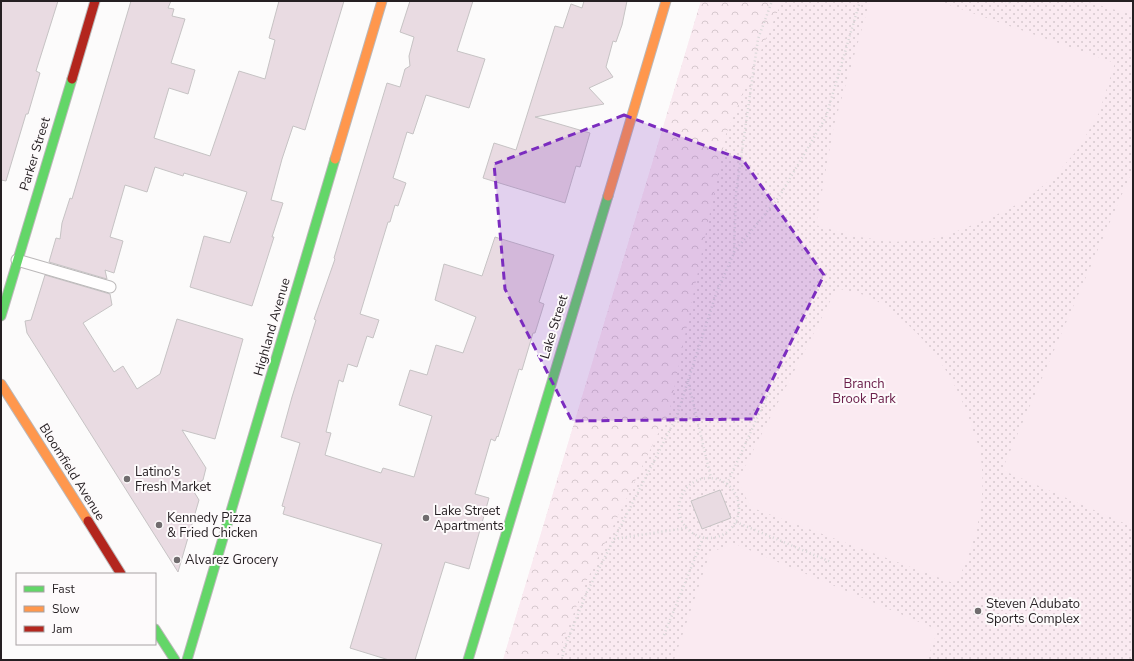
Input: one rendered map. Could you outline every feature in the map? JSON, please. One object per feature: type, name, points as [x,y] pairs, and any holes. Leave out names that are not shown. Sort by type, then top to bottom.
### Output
[{"type":"street","name":"Parker Street","points":[[1,316],[95,1]]},
{"type":"street","name":"Highland Avenue","points":[[187,660],[382,1]]},
{"type":"street","name":"Lake Street","points":[[468,660],[666,1]]},
{"type":"street","name":"Bloomfield Avenue","points":[[1,384],[120,573]]},
{"type":"street","points":[[156,631],[175,660]]},
{"type":"lane","points":[[17,260],[110,287]]},
{"type":"path","points":[[734,253],[736,193],[758,40],[772,1]]},
{"type":"path","points":[[562,660],[564,649],[587,592],[676,418],[717,291],[734,253],[779,197],[826,117],[860,1]]},
{"type":"path","points":[[1006,1],[1012,3]]},
{"type":"path","points":[[688,380],[711,478]]},
{"type":"path","points":[[727,484],[769,392]]},
{"type":"path","points":[[711,478],[727,484],[736,493],[740,513],[731,530],[722,536],[703,538],[686,528],[681,519],[679,510],[680,499],[685,490],[701,479],[711,478]]},
{"type":"path","points":[[736,522],[831,562]]},
{"type":"path","points":[[614,540],[686,528]]},
{"type":"path","points":[[664,635],[703,538]]},
{"type":"highlighted area","points":[[624,115],[743,160],[824,275],[753,419],[572,421],[505,289],[494,164]]},
{"type":"green space","name":"Branch Brook Park","points":[[701,1],[1133,1],[1133,660],[503,660]]},
{"type":"green space","points":[[701,1],[782,1],[726,134],[670,409],[587,580],[555,660],[503,660]]},
{"type":"green space","points":[[870,1],[938,1],[1115,63],[1099,113],[1078,149],[1054,177],[1024,201],[988,219],[939,238],[894,242],[853,236],[816,225],[834,125]]},
{"type":"green space","points":[[1085,1],[1133,1],[1133,15]]},
{"type":"green space","points":[[1133,169],[1133,527],[1002,470]]},
{"type":"green space","points":[[837,288],[873,299],[894,313],[909,326],[936,355],[957,389],[965,408],[978,443],[982,470],[982,487],[981,504],[974,537],[956,584],[750,507],[738,480]]},
{"type":"green space","points":[[733,543],[938,630],[927,660],[674,660],[710,553]]},
{"type":"building","points":[[1,1],[58,1],[36,71],[40,73],[6,181],[1,180]]},
{"type":"building","points":[[131,1],[171,1],[168,8],[174,9],[172,16],[185,19],[171,63],[195,70],[188,94],[169,88],[154,138],[210,156],[239,71],[265,79],[275,40],[269,38],[279,1],[344,1],[305,130],[293,126],[282,159],[271,200],[283,203],[252,306],[190,287],[204,236],[230,243],[247,192],[184,173],[183,176],[155,167],[147,192],[125,185],[110,237],[123,241],[114,273],[105,270],[107,279],[49,262],[56,238],[60,239],[62,223],[70,198],[72,199]]},
{"type":"building","points":[[410,1],[473,1],[457,51],[485,59],[469,108],[426,95],[413,134],[407,132],[393,178],[406,183],[398,206],[395,205],[390,222],[388,222],[360,314],[379,320],[373,338],[367,336],[357,367],[348,364],[343,382],[339,380],[326,432],[331,433],[325,455],[381,473],[383,468],[414,477],[432,416],[399,405],[410,370],[427,375],[436,345],[463,353],[476,317],[435,300],[444,264],[482,276],[495,237],[554,255],[539,302],[544,304],[535,333],[533,333],[522,370],[519,369],[498,437],[497,436],[495,441],[491,439],[475,494],[489,498],[469,569],[445,562],[415,660],[389,660],[350,648],[382,544],[283,514],[285,507],[282,506],[300,443],[281,437],[316,320],[314,319],[335,259],[334,258],[387,83],[400,87],[405,69],[410,66],[409,56],[414,37],[400,32]]},
{"type":"building","points":[[584,1],[627,1],[622,25],[616,42],[613,41],[606,67],[613,77],[589,88],[604,104],[535,117],[590,133],[580,167],[576,166],[565,203],[483,178],[494,143],[516,150],[555,26],[563,28],[571,4],[582,8]]},
{"type":"building","points":[[45,275],[110,294],[112,305],[83,323],[114,372],[123,366],[137,389],[160,374],[177,319],[243,339],[215,439],[182,430],[206,468],[203,480],[191,487],[199,500],[178,572],[27,333],[25,321],[31,320]]},
{"type":"building","points":[[720,490],[731,518],[702,529],[691,501]]},
{"type":"traffic: fast","points":[[1,316],[72,79]]},
{"type":"traffic: fast","points":[[187,660],[335,159]]},
{"type":"traffic: fast","points":[[468,660],[608,196]]},
{"type":"traffic: fast","points":[[156,631],[175,660]]},
{"type":"traffic: slow","points":[[335,159],[382,1]]},
{"type":"traffic: slow","points":[[608,196],[666,1]]},
{"type":"traffic: slow","points":[[1,384],[88,521]]},
{"type":"traffic: jam","points":[[72,79],[95,1]]},
{"type":"traffic: jam","points":[[88,521],[120,573]]},
{"type":"place","name":"Latino's Fresh Market","points":[[127,479]]},
{"type":"place","name":"Lake Street Apartments","points":[[426,518]]},
{"type":"place","name":"Kennedy Pizza & Fried Chicken","points":[[159,525]]},
{"type":"place","name":"Alvarez Grocery","points":[[177,560]]},
{"type":"place","name":"Steven Adubato Sports Complex","points":[[978,611]]}]
